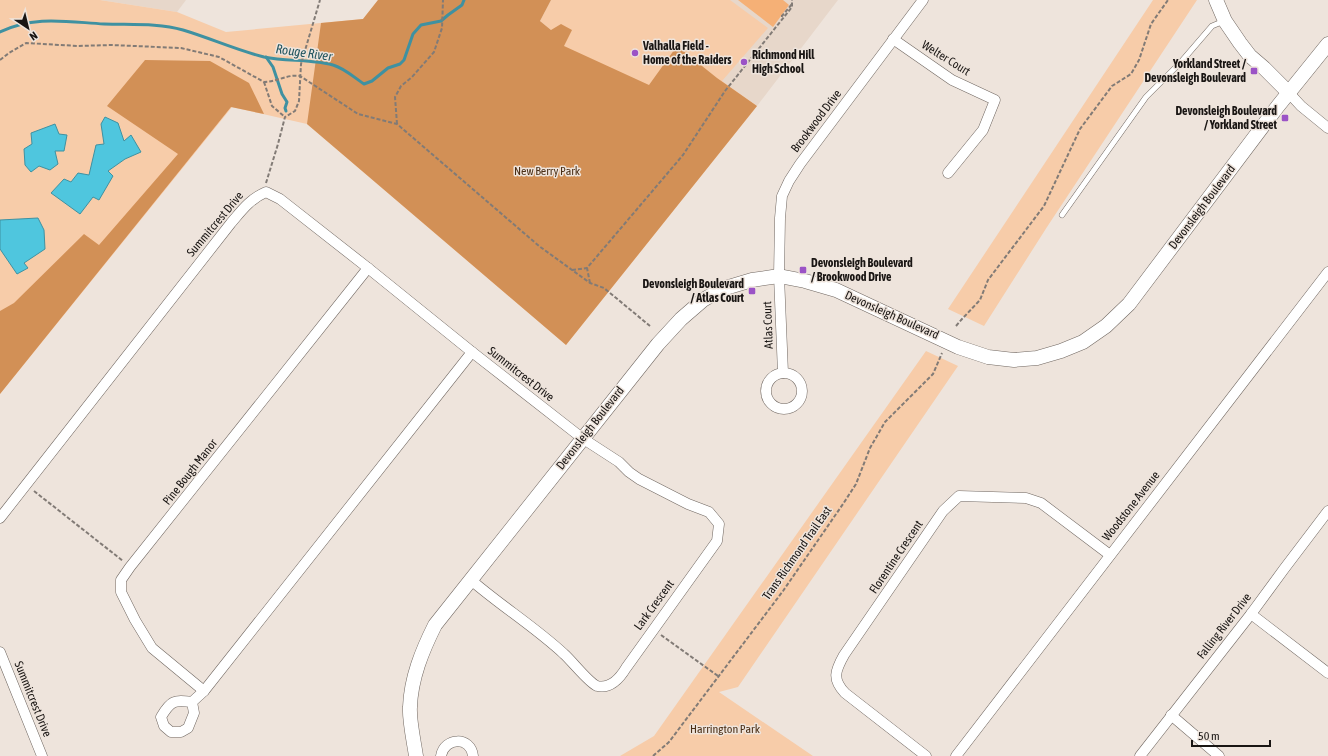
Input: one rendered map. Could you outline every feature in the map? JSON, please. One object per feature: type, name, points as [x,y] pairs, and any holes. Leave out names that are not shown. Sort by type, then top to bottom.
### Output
[{"type":"street","name":"Brookwood Drive","points":[[779,276],[782,196],[788,181],[923,0]]},
{"type":"street","points":[[1216,0],[1225,20],[1250,56],[1264,68],[1300,106],[1328,128]]},
{"type":"street","name":"Welter Court","points":[[893,39],[952,80],[995,100],[983,130],[948,173]]},
{"type":"street","name":"Devonsleigh Boulevard","points":[[416,756],[410,708],[417,665],[424,645],[435,625],[658,344],[680,319],[703,300],[722,289],[752,280],[779,276],[805,281],[836,290],[958,347],[988,357],[1014,360],[1037,358],[1061,351],[1083,342],[1106,326],[1129,304],[1328,44]]},
{"type":"street","name":"Summitcrest Drive","points":[[0,518],[231,223],[250,201],[266,192],[280,199],[582,438]]},
{"type":"street","name":"Pine Bough Manor","points":[[204,691],[152,648],[122,592],[121,580],[368,268]]},
{"type":"street","name":"Woodstone Avenue","points":[[956,756],[1328,272]]},
{"type":"street","name":"Atlas Court","points":[[779,276],[783,373]]},
{"type":"street","points":[[192,702],[204,691],[472,352]]},
{"type":"street","name":"Lark Crescent","points":[[471,580],[549,641],[572,661],[593,684],[598,686],[609,685],[620,677],[717,541],[719,524],[709,512],[688,504],[639,478],[629,472],[619,462],[582,438]]},
{"type":"street","name":"Florentine Crescent","points":[[926,756],[845,693],[839,686],[835,675],[837,667],[844,654],[943,511],[959,496],[1026,498],[1041,503],[1110,555]]},
{"type":"street","name":"Falling River Drive","points":[[1140,756],[1251,614],[1328,511]]},
{"type":"street","points":[[1251,614],[1328,673]]},
{"type":"street","name":"Summitcrest Drive","points":[[0,652],[42,756]]},
{"type":"street","points":[[1171,716],[1219,756]]},
{"type":"street","points":[[441,756],[444,748],[448,744],[454,741],[460,741],[466,743],[473,756]]},
{"type":"lane","points":[[1062,215],[1146,97],[1181,62],[1212,26],[1225,20]]},
{"type":"path","points":[[262,194],[285,117],[294,111],[299,102],[301,64],[320,0]]},
{"type":"path","points":[[397,124],[395,98],[401,86],[412,77],[434,52],[442,28],[443,0]]},
{"type":"path","points":[[572,270],[587,268],[683,155],[725,91],[792,7],[792,0]]},
{"type":"path","points":[[956,326],[980,300],[988,280],[1044,206],[1080,129],[1112,86],[1132,74],[1139,60],[1151,24],[1168,0]]},
{"type":"path","points":[[0,60],[26,43],[78,46],[111,45],[181,48],[219,58],[264,82],[271,82],[286,76],[300,76],[358,114],[397,124],[539,246],[590,283],[604,288],[650,326]]},
{"type":"path","points":[[264,82],[272,106],[285,117]]},
{"type":"path","points":[[587,268],[590,283]]},
{"type":"path","name":"Trans Richmond Trail East","points":[[653,756],[670,742],[783,591],[856,484],[870,448],[885,422],[933,374],[942,353]]},
{"type":"path","points":[[26,484],[130,567]]},
{"type":"path","points":[[653,629],[718,676]]},
{"type":"shaded area","points":[[100,0],[186,0],[177,12]]},
{"type":"shaded area","name":"Richmond Hill High School","points":[[530,0],[838,0],[757,106],[717,78],[649,85]]},
{"type":"green space","name":"New Berry Park","points":[[0,0],[100,0],[177,12],[226,32],[363,19],[378,0],[551,30],[540,21],[551,0],[730,0],[768,28],[722,81],[757,106],[566,345],[307,124],[232,107],[0,394]]},
{"type":"green space","points":[[378,0],[551,0],[540,21],[551,30],[561,24],[572,30],[564,46],[649,85],[677,46],[717,78],[757,106],[566,345],[307,124],[321,23],[363,19]]},
{"type":"green space","points":[[1153,0],[1197,0],[1047,227],[984,326],[948,309]]},
{"type":"green space","points":[[145,60],[210,61],[249,83],[264,114],[231,107],[0,394],[0,311],[14,303],[84,234],[99,245],[178,154],[107,106]]},
{"type":"green space","name":"Harrington Park","points":[[926,351],[958,366],[738,687],[719,692],[813,756],[620,756],[654,736]]},
{"type":"water","points":[[105,117],[118,123],[124,141],[131,135],[141,152],[125,159],[108,171],[113,176],[99,200],[93,197],[80,214],[51,193],[64,179],[71,182],[78,173],[89,175],[96,145],[104,144],[101,124]]},
{"type":"water","points":[[55,124],[59,134],[67,135],[64,151],[55,151],[58,164],[50,170],[39,166],[31,172],[25,165],[24,149],[32,144],[31,133]]},
{"type":"water","points":[[38,218],[44,230],[45,249],[24,263],[28,268],[17,274],[0,249],[0,220]]},
{"type":"building","points":[[738,0],[783,0],[789,5],[773,27]]},
{"type":"waterway","name":"Rouge River","points":[[0,32],[26,23],[38,21],[164,26],[183,30],[264,57],[320,62],[337,66],[364,84],[372,81],[388,68],[400,64],[404,60],[413,34],[421,25],[441,21],[462,5],[464,0]]},
{"type":"waterway","points":[[266,57],[273,67],[282,94],[287,102],[285,108],[286,111]]},
{"type":"place","name":"Valhalla Field - Home of the Raiders","points":[[635,53]]},
{"type":"place","name":"Richmond Hill High School","points":[[744,62]]},
{"type":"place","name":"Yorkland Street / Devonsleigh Boulevard","points":[[1254,71]]},
{"type":"place","name":"Devonsleigh Boulevard / Yorkland Street","points":[[1285,118]]},
{"type":"place","name":"Devonsleigh Boulevard / Brookwood Drive","points":[[803,270]]},
{"type":"place","name":"Devonsleigh Boulevard / Atlas Court","points":[[752,291]]}]
